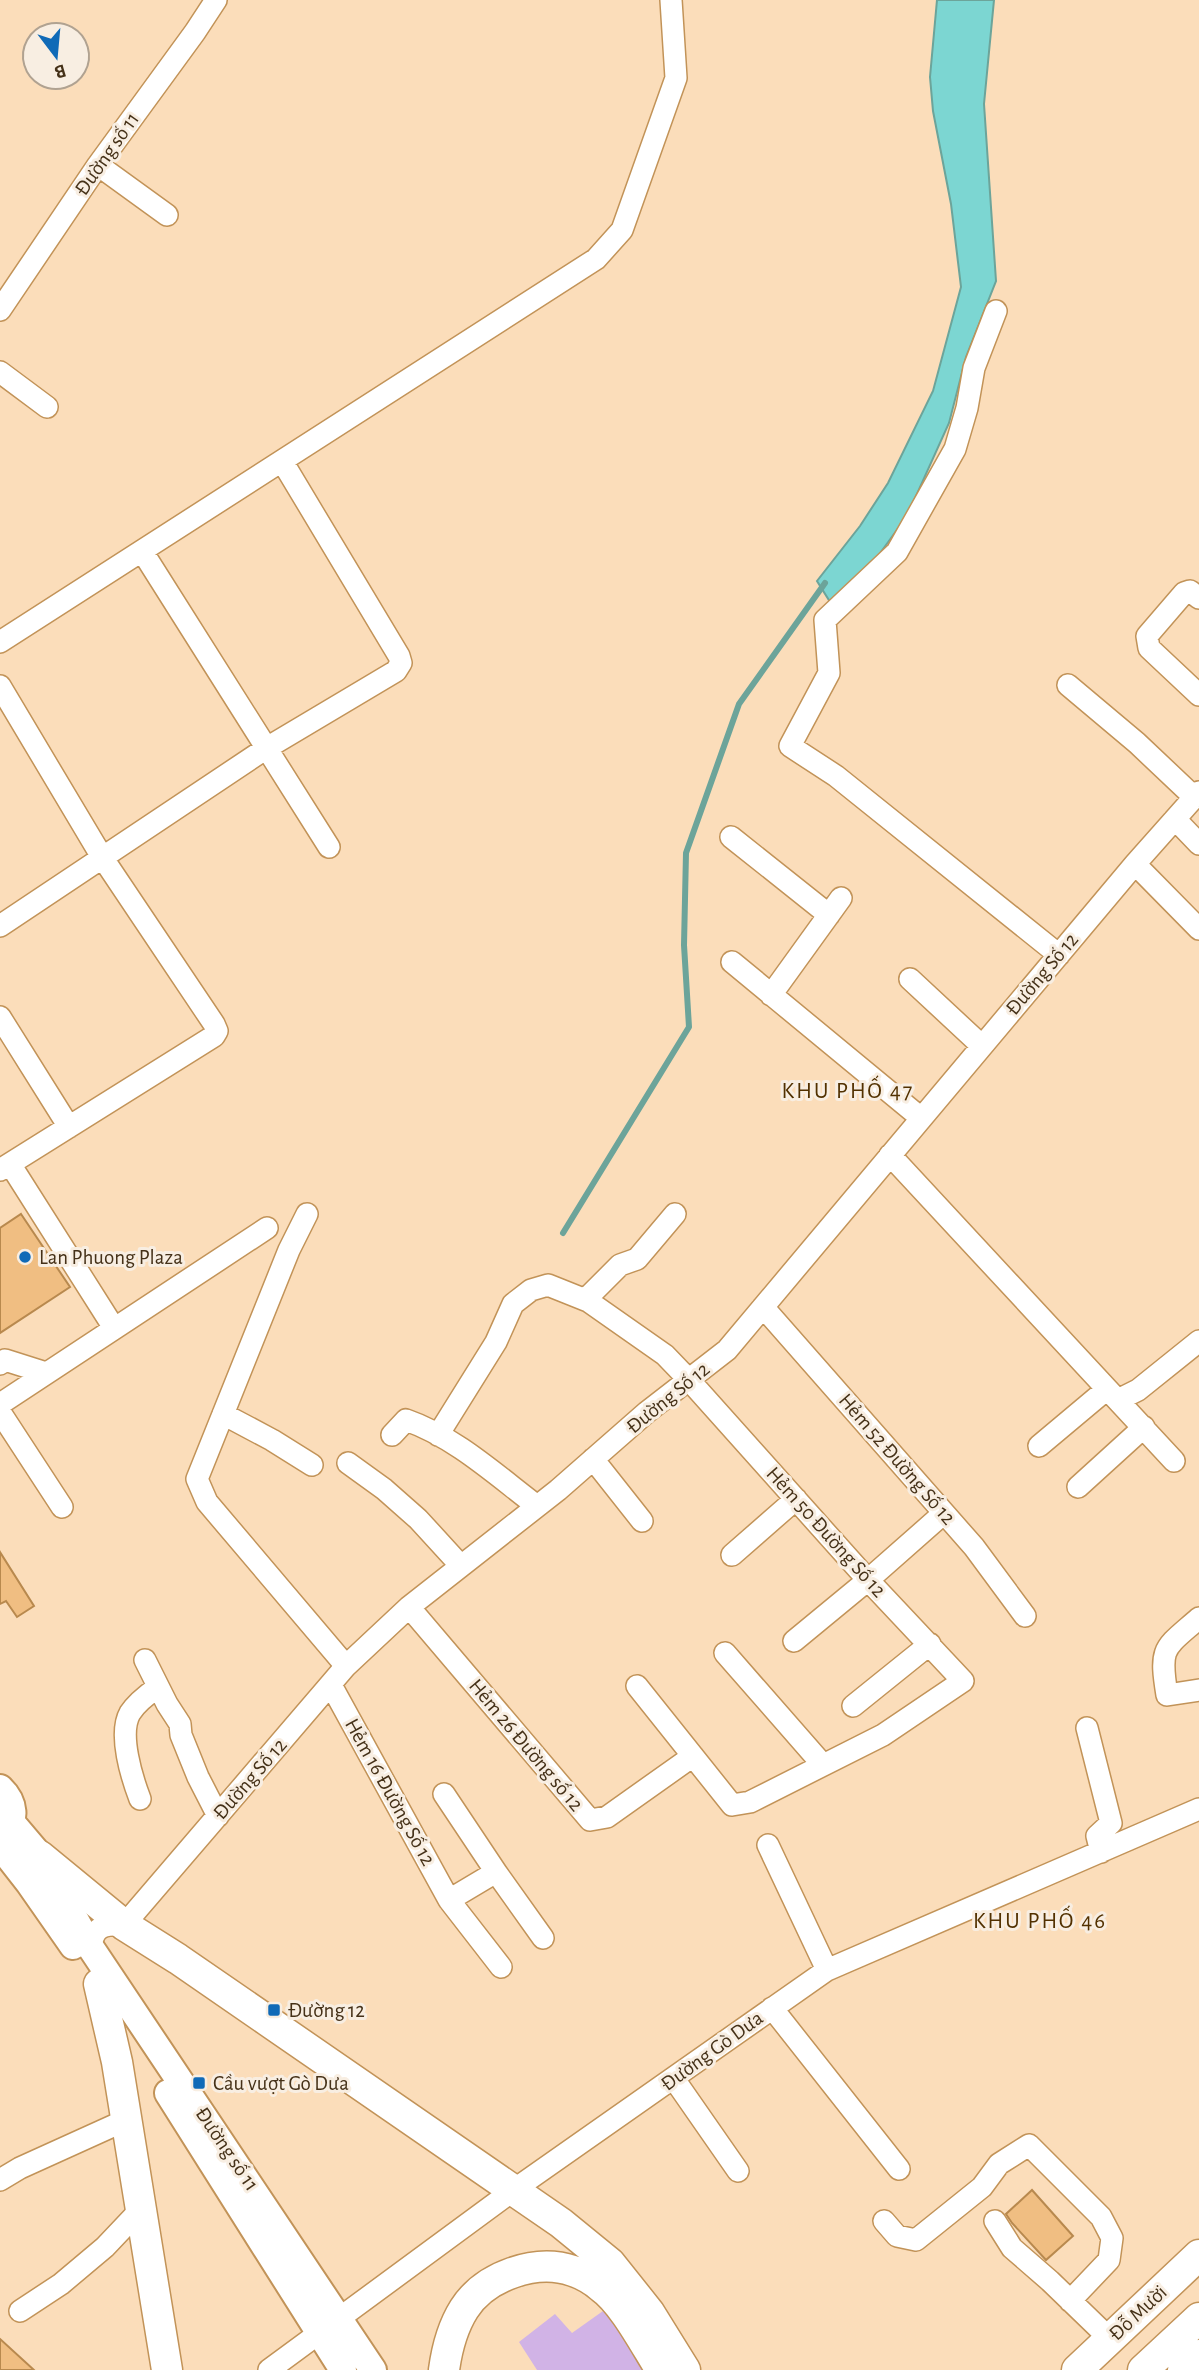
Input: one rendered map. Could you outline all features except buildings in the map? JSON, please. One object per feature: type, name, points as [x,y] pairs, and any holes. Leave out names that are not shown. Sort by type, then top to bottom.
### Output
[{"type":"highway","points":[[40,1856],[124,1925],[178,1959],[561,2223],[610,2263],[649,2312],[685,2370]]},
{"type":"highway","points":[[99,1984],[126,2120],[167,2370]]},
{"type":"highway","name":"Đỗ Mười","points":[[1077,2370],[1199,2255]]},
{"type":"highway","points":[[444,2370],[452,2331],[466,2307],[481,2290],[503,2275],[551,2267],[573,2271],[604,2288],[626,2315],[661,2370]]},
{"type":"highway","name":"Đỗ Mười","points":[[1101,2370],[1199,2277]]},
{"type":"highway","points":[[1143,2370],[1199,2318]]},
{"type":"highway","points":[[1183,2370],[1199,2355]]},
{"type":"main road","points":[[0,1788],[10,1801],[13,1816],[4,1836]]},
{"type":"main road","name":"Đường số 11","points":[[4,1836],[40,1856],[91,1948],[330,2325],[343,2370]]},
{"type":"main road","name":"Đường số 11","points":[[4,1836],[29,1883],[330,2325],[373,2370]]},
{"type":"street","name":"Đường số 11","points":[[0,310],[98,165],[195,33],[216,0]]},
{"type":"street","points":[[0,642],[596,260],[622,230],[676,78],[671,0]]},
{"type":"street","points":[[98,165],[167,215]]},
{"type":"street","points":[[996,311],[974,368],[967,408],[955,449],[897,552],[825,620],[829,673],[790,746],[836,776],[1059,955]]},
{"type":"street","points":[[0,372],[47,407]]},
{"type":"street","points":[[0,926],[265,749],[396,671],[401,663],[282,461]]},
{"type":"street","points":[[142,551],[329,847]]},
{"type":"street","points":[[1199,598],[1190,591],[1184,593],[1147,636],[1149,648],[1199,695]]},
{"type":"street","points":[[1068,685],[1196,794]]},
{"type":"street","points":[[0,686],[102,857],[217,1031],[214,1036],[5,1167],[114,1328]]},
{"type":"street","name":"Đường Số 12","points":[[124,1925],[346,1666],[410,1607],[593,1460],[647,1412],[691,1381],[727,1350],[1196,794]]},
{"type":"street","points":[[1175,819],[1199,844]]},
{"type":"street","points":[[731,837],[835,907],[771,995]]},
{"type":"street","points":[[1135,864],[1199,929]]},
{"type":"street","points":[[732,962],[921,1118]]},
{"type":"street","points":[[910,979],[982,1046]]},
{"type":"street","points":[[0,1017],[69,1127]]},
{"type":"street","points":[[890,1155],[1174,1461]]},
{"type":"street","points":[[588,1301],[589,1296],[620,1265],[637,1259],[675,1213]]},
{"type":"street","points":[[307,1214],[289,1250],[197,1479],[207,1502],[346,1666]]},
{"type":"street","points":[[0,1404],[267,1228]]},
{"type":"street","name":"Hẻm 50 Đường Số 12","points":[[438,1434],[496,1342],[513,1304],[531,1290],[542,1286],[548,1285],[588,1301],[665,1355],[963,1681],[883,1735],[823,1765]]},
{"type":"street","name":"Hẻm 52 Đường Số 12","points":[[763,1307],[974,1547],[1024,1616]]},
{"type":"street","points":[[1039,1447],[1113,1394],[1138,1390],[1199,1341]]},
{"type":"street","points":[[0,1364],[5,1360],[46,1373]]},
{"type":"street","points":[[0,1412],[62,1507]]},
{"type":"street","points":[[223,1414],[312,1465]]},
{"type":"street","points":[[392,1435],[406,1420],[438,1434],[537,1506]]},
{"type":"street","points":[[1078,1487],[1144,1427]]},
{"type":"street","points":[[593,1460],[642,1521]]},
{"type":"street","points":[[348,1463],[409,1511],[461,1566]]},
{"type":"street","points":[[732,1555],[796,1499]]},
{"type":"street","points":[[794,1641],[869,1580],[944,1513]]},
{"type":"street","name":"Hẻm 26 Đường số 12","points":[[410,1607],[590,1820],[607,1817],[693,1756]]},
{"type":"street","points":[[1199,1618],[1166,1647],[1162,1667],[1167,1695],[1199,1690]]},
{"type":"street","points":[[853,1706],[930,1644]]},
{"type":"street","points":[[637,1686],[732,1805],[750,1802],[823,1765],[725,1653]]},
{"type":"street","points":[[145,1660],[180,1724],[181,1735],[198,1777],[218,1816]]},
{"type":"street","name":"Hẻm 16 Đường Số 12","points":[[331,1685],[449,1900],[501,1967]]},
{"type":"street","points":[[140,1799],[132,1777],[126,1743],[129,1715],[141,1700],[158,1687]]},
{"type":"street","points":[[1087,1728],[1111,1823],[1097,1836],[1101,1852]]},
{"type":"street","points":[[444,1794],[542,1938]]},
{"type":"street","name":"Đường Gò Dưa","points":[[269,2370],[515,2189],[827,1970],[1199,1809]]},
{"type":"street","points":[[768,1845],[827,1970]]},
{"type":"street","points":[[449,1900],[496,1872]]},
{"type":"street","points":[[91,1948],[92,1936],[97,1929],[109,1924],[124,1925]]},
{"type":"street","points":[[772,2008],[899,2169]]},
{"type":"street","points":[[674,2079],[738,2171]]},
{"type":"street","points":[[0,2180],[20,2168],[126,2120]]},
{"type":"street","points":[[884,2221],[897,2236],[916,2240],[982,2187],[999,2164],[1029,2145],[1101,2217],[1112,2238],[1109,2260],[1070,2301]]},
{"type":"street","points":[[20,2311],[61,2284],[105,2247],[141,2209]]},
{"type":"street","points":[[995,2221],[1012,2248],[1110,2339]]},
{"type":"shaded area","points":[[603,2311],[643,2370],[537,2370],[519,2342],[555,2314],[572,2333]]},
{"type":"water","points":[[937,0],[994,0],[984,104],[996,281],[966,357],[949,423],[907,516],[878,556],[832,605],[817,581],[860,526],[888,483],[933,391],[961,287],[951,204],[933,111],[930,77]]},
{"type":"waterway","points":[[563,1233],[689,1027],[684,945],[686,853],[739,704],[825,583]]},
{"type":"place","name":"Lan Phuong Plaza","points":[[25,1257]]},
{"type":"place","name":"Đường 12","points":[[274,2010]]},
{"type":"place","name":"Cầu vượt Gò Dưa","points":[[199,2083]]},
{"type":"district","name":"KHU PHỐ 47","points":[[848,1091]]},
{"type":"district","name":"KHU PHỐ 46","points":[[1040,1921]]}]
